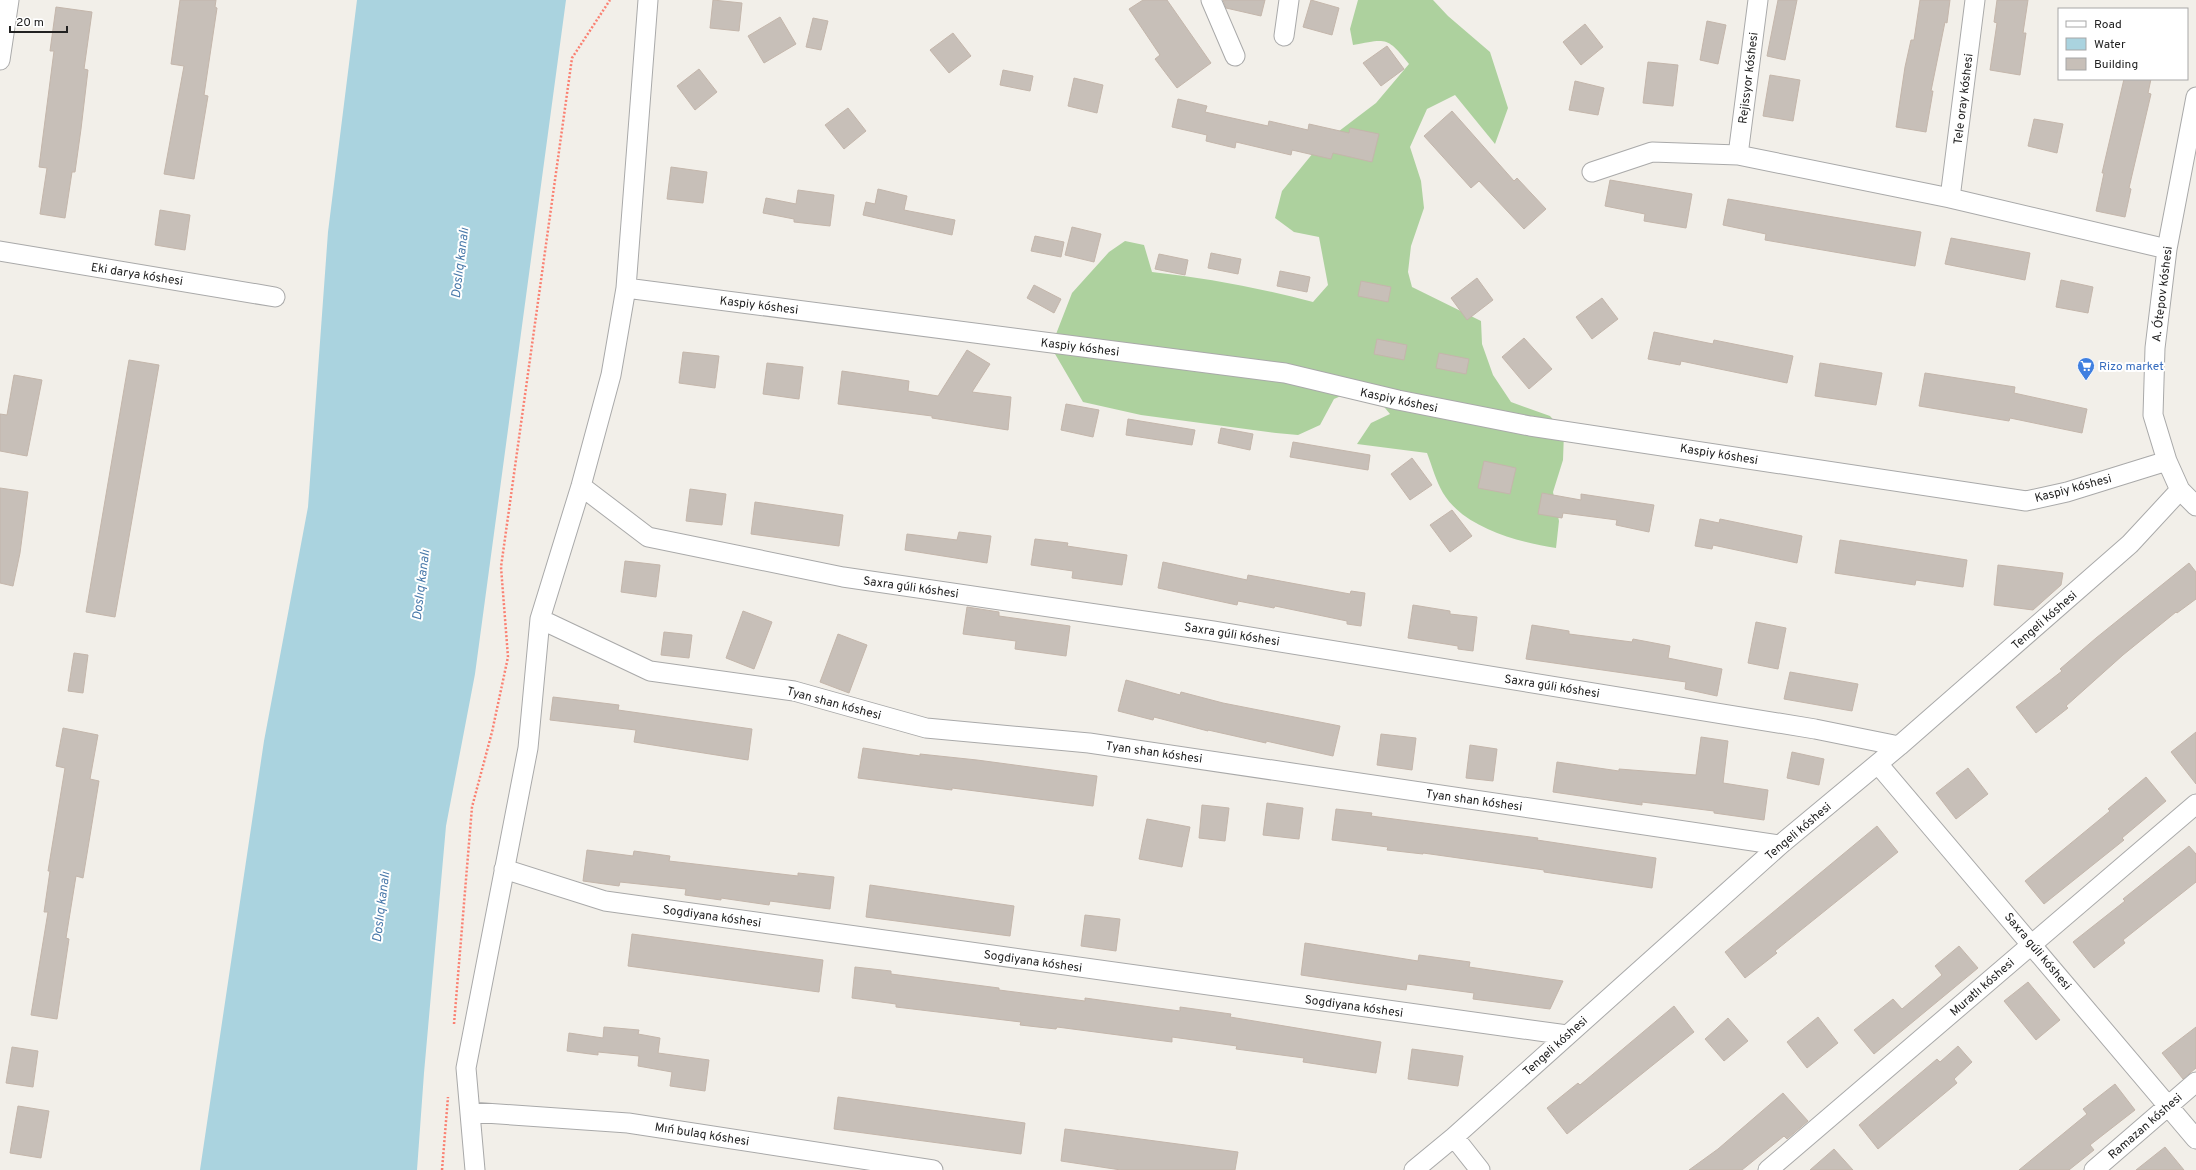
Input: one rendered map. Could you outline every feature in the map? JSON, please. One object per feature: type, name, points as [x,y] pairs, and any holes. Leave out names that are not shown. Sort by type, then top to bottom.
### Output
[{"type":"street","points":[[0,60],[2,30],[9,0]]},
{"type":"street","points":[[476,1170],[466,1068],[528,748],[540,619],[581,486],[611,375],[626,288],[648,0]]},
{"type":"street","points":[[1211,0],[1234,56]]},
{"type":"street","points":[[1284,36],[1289,0]]},
{"type":"street","name":"Rejissyor kóshesi","points":[[1738,155],[1758,0]]},
{"type":"street","name":"Tele oray kóshesi","points":[[1950,198],[1975,0]]},
{"type":"street","name":"A. Ótepov kóshesi","points":[[2196,97],[2167,249],[2155,348],[2153,415],[2167,461],[2180,490],[2196,506]]},
{"type":"street","points":[[1592,172],[1652,152],[1738,155],[1950,198],[2167,249]]},
{"type":"street","name":"Eki darya kóshesi","points":[[0,251],[274,297]]},
{"type":"street","name":"Kaspiy kóshesi","points":[[626,288],[1285,373],[1398,400],[1530,426],[2026,501],[2067,492],[2167,461]]},
{"type":"street","name":"Saxra gúli kóshesi","points":[[581,486],[648,537],[843,577],[1244,636],[1815,729],[1899,746]]},
{"type":"street","name":"Tengeli kóshesi","points":[[1414,1170],[1454,1137],[1780,845],[1899,746],[2130,544],[2180,490]]},
{"type":"street","name":"Tyan shan kóshesi","points":[[540,619],[650,671],[794,691],[926,728],[1089,743],[1780,845]]},
{"type":"street","name":"Saxra gúli kóshesi","points":[[1878,764],[2196,1139]]},
{"type":"street","name":"Muratlı kóshesi","points":[[1768,1170],[2196,804]]},
{"type":"street","name":"Sogdiyana kóshesi","points":[[504,869],[605,901],[1567,1035]]},
{"type":"street","name":"Ramazan kóshesi","points":[[2094,1170],[2196,1082]]},
{"type":"street","name":"Mıń bulaq kóshesi","points":[[470,1112],[628,1123],[933,1170]]},
{"type":"street","points":[[1454,1137],[1480,1170]]},
{"type":"path","points":[[453,1028],[472,807],[492,732],[508,657],[501,567],[572,58],[610,0]]},
{"type":"path","points":[[442,1170],[448,1091]]},
{"type":"green space","points":[[1358,0],[1433,0],[1448,16],[1490,52],[1508,108],[1495,144],[1455,95],[1427,109],[1410,147],[1421,181],[1424,208],[1411,246],[1408,272],[1412,287],[1481,321],[1482,344],[1493,375],[1511,402],[1550,416],[1564,432],[1563,460],[1553,492],[1559,521],[1556,548],[1525,542],[1509,537],[1478,524],[1464,516],[1452,505],[1443,493],[1427,453],[1357,444],[1371,423],[1390,414],[1366,385],[1334,399],[1320,425],[1298,435],[1276,433],[1141,415],[1083,402],[1051,347],[1072,293],[1109,252],[1125,241],[1144,245],[1152,272],[1233,284],[1313,302],[1328,285],[1319,237],[1294,232],[1275,218],[1282,191],[1318,147],[1376,103],[1409,64],[1396,48],[1385,42],[1379,41],[1353,45],[1350,29]]},
{"type":"water","name":"Doslıq kanalı","points":[[357,0],[566,0],[475,674],[446,826],[417,1170],[200,1170],[264,741],[308,507],[328,232]]},
{"type":"building","points":[[180,0],[216,0],[215,7],[217,8],[204,95],[208,96],[194,179],[164,174],[184,66],[171,64]]},
{"type":"building","points":[[713,0],[742,3],[739,31],[710,28]]},
{"type":"building","points":[[1143,0],[1167,0],[1211,63],[1177,88],[1155,59],[1160,55],[1129,9]]},
{"type":"building","points":[[1223,0],[1265,0],[1261,16],[1226,8]]},
{"type":"building","points":[[1311,0],[1339,8],[1332,35],[1303,27]]},
{"type":"building","points":[[1778,0],[1797,0],[1785,60],[1767,56]]},
{"type":"building","points":[[1920,0],[1950,0],[1947,23],[1945,22],[1931,91],[1933,91],[1926,132],[1896,127],[1905,67],[1911,40],[1914,40]]},
{"type":"building","points":[[1997,0],[2028,0],[2023,33],[2026,33],[2020,75],[1990,70],[1997,23],[1994,22]]},
{"type":"building","points":[[56,7],[92,12],[84,69],[88,70],[81,129],[75,172],[72,172],[65,218],[40,214],[47,168],[39,167],[54,51],[50,51]]},
{"type":"building","points":[[780,17],[796,44],[764,63],[748,36]]},
{"type":"building","points":[[813,18],[828,21],[821,50],[806,47]]},
{"type":"building","points":[[1707,21],[1726,25],[1718,64],[1700,60]]},
{"type":"building","points":[[1585,24],[1603,47],[1581,65],[1563,42]]},
{"type":"building","points":[[953,33],[971,56],[949,73],[930,50]]},
{"type":"building","points":[[1387,46],[1404,69],[1381,86],[1363,63]]},
{"type":"building","points":[[1648,62],[1678,65],[1673,106],[1643,103]]},
{"type":"building","points":[[699,69],[717,92],[695,110],[677,86]]},
{"type":"building","points":[[1003,70],[1033,76],[1030,91],[1000,85]]},
{"type":"building","points":[[1770,75],[1800,80],[1793,121],[1763,116]]},
{"type":"building","points":[[1074,78],[1103,85],[1097,113],[1068,106]]},
{"type":"building","points":[[2124,80],[2151,80],[2148,93],[2151,94],[2129,188],[2131,189],[2125,217],[2096,211],[2104,173],[2102,173]]},
{"type":"building","points":[[1575,81],[1604,88],[1598,115],[1569,110]]},
{"type":"building","points":[[1178,99],[1207,106],[1205,112],[1268,126],[1269,121],[1308,130],[1309,124],[1349,133],[1350,128],[1379,134],[1372,162],[1333,153],[1331,159],[1292,150],[1291,155],[1236,142],[1235,148],[1206,141],[1207,135],[1172,127]]},
{"type":"building","points":[[848,108],[866,131],[844,149],[825,125]]},
{"type":"building","points":[[1452,111],[1514,181],[1517,178],[1546,209],[1524,229],[1479,181],[1471,188],[1424,136]]},
{"type":"building","points":[[2034,119],[2063,124],[2057,153],[2028,146]]},
{"type":"building","points":[[671,167],[707,172],[703,203],[667,199]]},
{"type":"building","points":[[1610,180],[1692,194],[1686,228],[1644,221],[1645,214],[1605,206]]},
{"type":"building","points":[[878,189],[907,196],[904,210],[955,220],[952,235],[863,215],[866,202],[875,204]]},
{"type":"building","points":[[798,190],[834,195],[830,226],[794,222],[794,219],[763,213],[766,198],[796,204]]},
{"type":"building","points":[[1728,199],[1921,232],[1915,266],[1765,240],[1766,234],[1723,225]]},
{"type":"building","points":[[160,210],[190,215],[185,250],[155,245]]},
{"type":"building","points":[[1072,227],[1101,234],[1094,262],[1065,255]]},
{"type":"building","points":[[1035,236],[1064,242],[1061,257],[1031,251]]},
{"type":"building","points":[[1951,238],[2030,253],[2025,280],[1945,264]]},
{"type":"building","points":[[1211,253],[1241,259],[1238,274],[1208,268]]},
{"type":"building","points":[[1159,254],[1188,260],[1185,275],[1155,269]]},
{"type":"building","points":[[1280,271],[1310,277],[1307,292],[1277,286]]},
{"type":"building","points":[[1477,278],[1493,300],[1467,320],[1451,298]]},
{"type":"building","points":[[2061,280],[2093,287],[2088,313],[2056,307]]},
{"type":"building","points":[[1361,281],[1391,287],[1388,302],[1358,296]]},
{"type":"building","points":[[1034,285],[1061,299],[1054,313],[1027,298]]},
{"type":"building","points":[[1602,298],[1618,319],[1592,339],[1576,317]]},
{"type":"building","points":[[1654,332],[1713,344],[1714,340],[1793,356],[1787,383],[1681,361],[1680,365],[1648,359]]},
{"type":"building","points":[[1524,338],[1552,369],[1529,389],[1502,357]]},
{"type":"building","points":[[1377,339],[1407,345],[1404,360],[1374,354]]},
{"type":"building","points":[[967,350],[990,364],[972,392],[1011,397],[1008,430],[932,418],[932,416],[838,404],[842,371],[909,381],[908,391],[938,396]]},
{"type":"building","points":[[683,352],[719,356],[715,388],[679,383]]},
{"type":"building","points":[[1439,353],[1469,359],[1466,374],[1436,368]]},
{"type":"building","points":[[129,360],[159,365],[115,617],[86,612]]},
{"type":"building","points":[[767,363],[803,367],[799,399],[763,394]]},
{"type":"building","points":[[1820,363],[1882,373],[1876,405],[1815,396]]},
{"type":"building","points":[[1925,373],[2015,387],[2014,393],[2087,409],[2082,433],[2010,418],[2009,421],[1919,406]]},
{"type":"building","points":[[14,375],[42,380],[27,456],[0,451],[0,414],[7,415]]},
{"type":"building","points":[[1066,404],[1099,410],[1093,437],[1061,430]]},
{"type":"building","points":[[1128,419],[1195,430],[1192,445],[1126,435]]},
{"type":"building","points":[[1221,428],[1253,434],[1250,450],[1218,443]]},
{"type":"building","points":[[1293,442],[1370,455],[1368,470],[1290,457]]},
{"type":"building","points":[[1412,458],[1432,485],[1410,500],[1391,474]]},
{"type":"building","points":[[1484,461],[1516,468],[1510,494],[1478,488]]},
{"type":"building","points":[[0,488],[28,492],[20,553],[13,586],[0,583]]},
{"type":"building","points":[[690,489],[726,494],[722,525],[686,521]]},
{"type":"building","points":[[1542,493],[1581,500],[1581,494],[1654,505],[1649,532],[1616,525],[1617,520],[1563,513],[1562,518],[1538,514]]},
{"type":"building","points":[[755,502],[843,515],[839,546],[751,534]]},
{"type":"building","points":[[1452,510],[1472,536],[1450,552],[1430,525]]},
{"type":"building","points":[[1700,519],[1719,523],[1720,519],[1802,536],[1797,563],[1713,545],[1712,549],[1695,546]]},
{"type":"building","points":[[959,532],[991,536],[987,563],[905,550],[907,534],[957,540]]},
{"type":"building","points":[[1035,539],[1068,543],[1067,546],[1127,555],[1122,585],[1072,578],[1073,571],[1031,565]]},
{"type":"building","points":[[1840,540],[1967,560],[1963,587],[1916,580],[1915,585],[1835,573]]},
{"type":"building","points":[[625,561],[660,565],[656,597],[621,592]]},
{"type":"building","points":[[1163,562],[1247,580],[1248,575],[1350,594],[1351,591],[1365,593],[1361,626],[1347,624],[1347,621],[1275,606],[1274,608],[1238,601],[1237,605],[1158,588]]},
{"type":"building","points":[[2189,563],[2196,572],[2196,599],[2177,613],[2176,612],[2123,655],[2066,706],[2068,708],[2036,733],[2016,707],[2062,671],[2060,669],[2096,638]]},
{"type":"building","points":[[1998,565],[2063,573],[2061,585],[2033,610],[1994,605]]},
{"type":"building","points":[[1413,605],[1450,611],[1450,614],[1477,617],[1473,651],[1458,649],[1458,646],[1408,638]]},
{"type":"building","points":[[967,607],[999,612],[999,616],[1070,626],[1066,656],[1015,649],[1016,641],[963,634]]},
{"type":"building","points":[[743,611],[772,622],[754,669],[726,658]]},
{"type":"building","points":[[1756,622],[1786,628],[1778,669],[1748,663]]},
{"type":"building","points":[[1532,625],[1569,631],[1569,634],[1632,642],[1633,639],[1670,646],[1668,658],[1722,669],[1717,696],[1685,689],[1686,682],[1526,659]]},
{"type":"building","points":[[664,632],[692,635],[689,658],[661,655]]},
{"type":"building","points":[[838,634],[867,645],[849,693],[820,682]]},
{"type":"building","points":[[74,653],[88,655],[83,693],[68,691]]},
{"type":"building","points":[[1790,672],[1858,684],[1852,711],[1784,699]]},
{"type":"building","points":[[1126,680],[1180,695],[1181,692],[1223,703],[1340,726],[1333,756],[1266,741],[1266,743],[1208,731],[1154,717],[1153,720],[1118,711]]},
{"type":"building","points":[[553,697],[619,705],[618,710],[752,729],[748,760],[634,742],[636,730],[550,720]]},
{"type":"building","points":[[63,728],[98,735],[90,779],[99,781],[83,878],[76,876],[66,938],[69,939],[57,1019],[31,1015],[48,912],[44,912],[50,871],[48,871],[65,768],[56,766]]},
{"type":"building","points":[[2196,732],[2196,784],[2171,752]]},
{"type":"building","points":[[1381,734],[1416,738],[1412,770],[1377,765]]},
{"type":"building","points":[[1701,737],[1728,741],[1723,783],[1768,790],[1764,820],[1714,813],[1714,811],[1642,802],[1642,805],[1553,792],[1557,762],[1619,771],[1619,769],[1696,775]]},
{"type":"building","points":[[1470,745],[1497,749],[1493,781],[1466,778]]},
{"type":"building","points":[[863,748],[920,756],[920,754],[977,760],[1097,776],[1093,806],[858,778]]},
{"type":"building","points":[[1792,752],[1824,759],[1819,785],[1787,778]]},
{"type":"building","points":[[1968,768],[1988,794],[1956,819],[1936,793]]},
{"type":"building","points":[[2146,777],[2166,801],[2122,838],[2124,840],[2044,904],[2025,881],[2110,811],[2108,809]]},
{"type":"building","points":[[1267,803],[1303,808],[1299,839],[1263,835]]},
{"type":"building","points":[[1202,805],[1229,808],[1225,841],[1199,838]]},
{"type":"building","points":[[1336,809],[1372,813],[1371,816],[1538,838],[1537,840],[1656,858],[1652,888],[1544,872],[1544,870],[1423,853],[1387,850],[1388,847],[1332,840]]},
{"type":"building","points":[[1147,819],[1190,827],[1182,867],[1139,859]]},
{"type":"building","points":[[1877,826],[1898,852],[1775,951],[1777,953],[1745,978],[1725,952]]},
{"type":"building","points":[[2189,846],[2196,854],[2196,882],[2123,940],[2125,943],[2094,968],[2073,942],[2125,901],[2123,899]]},
{"type":"building","points":[[587,850],[633,856],[634,851],[670,856],[669,861],[798,876],[798,873],[834,877],[830,909],[770,901],[769,905],[721,898],[721,900],[685,895],[686,889],[620,882],[619,886],[583,881]]},
{"type":"building","points":[[870,885],[1014,906],[1010,936],[866,917]]},
{"type":"building","points":[[1085,915],[1120,919],[1116,951],[1081,946]]},
{"type":"building","points":[[632,934],[823,960],[819,992],[628,966]]},
{"type":"building","points":[[1305,943],[1418,961],[1419,955],[1470,962],[1469,967],[1563,981],[1550,1009],[1473,999],[1474,993],[1407,984],[1406,990],[1355,983],[1301,975]]},
{"type":"building","points":[[1959,946],[1978,968],[1874,1054],[1854,1030],[1893,999],[1902,1009],[1942,975],[1935,966]]},
{"type":"building","points":[[855,967],[891,971],[891,974],[999,988],[999,990],[1085,1001],[1085,998],[1180,1011],[1180,1007],[1231,1014],[1230,1017],[1381,1042],[1376,1073],[1303,1062],[1304,1058],[1236,1049],[1237,1046],[1172,1037],[1172,1042],[1057,1027],[1056,1029],[1020,1025],[1021,1022],[896,1007],[896,1004],[852,998]]},
{"type":"building","points":[[2028,982],[2060,1020],[2036,1040],[2004,1001]]},
{"type":"building","points":[[1674,1006],[1694,1032],[1567,1134],[1547,1108],[1578,1083],[1580,1085]]},
{"type":"building","points":[[1818,1017],[1838,1043],[1807,1068],[1787,1042]]},
{"type":"building","points":[[1728,1018],[1748,1041],[1724,1061],[1705,1039]]},
{"type":"building","points":[[604,1027],[639,1030],[638,1034],[660,1038],[658,1053],[709,1060],[705,1091],[670,1086],[672,1072],[638,1066],[639,1056],[598,1052],[598,1055],[567,1051],[569,1033],[603,1038]]},
{"type":"building","points":[[2196,1027],[2196,1068],[2183,1079],[2162,1053]]},
{"type":"building","points":[[1958,1046],[1972,1062],[1954,1079],[1957,1083],[1878,1149],[1859,1125],[1937,1059],[1940,1062]]},
{"type":"building","points":[[12,1047],[38,1051],[33,1087],[6,1083]]},
{"type":"building","points":[[1412,1049],[1463,1056],[1458,1086],[1408,1079]]},
{"type":"building","points":[[2115,1084],[2135,1110],[2090,1145],[2094,1150],[2069,1170],[2019,1170],[2087,1114],[2083,1109]]},
{"type":"building","points":[[1783,1093],[1808,1121],[1787,1139],[1784,1136],[1742,1170],[1689,1170],[1718,1149]]},
{"type":"building","points":[[838,1097],[1025,1123],[1021,1154],[834,1129]]},
{"type":"building","points":[[18,1106],[49,1111],[41,1158],[10,1153]]},
{"type":"building","points":[[1065,1129],[1238,1152],[1235,1170],[1121,1170],[1061,1161]]},
{"type":"building","points":[[2165,1147],[2184,1170],[2136,1170]]},
{"type":"building","points":[[1834,1149],[1853,1170],[1810,1170]]},
{"type":"place","name":"Rizo market","points":[[2086,381]]}]
